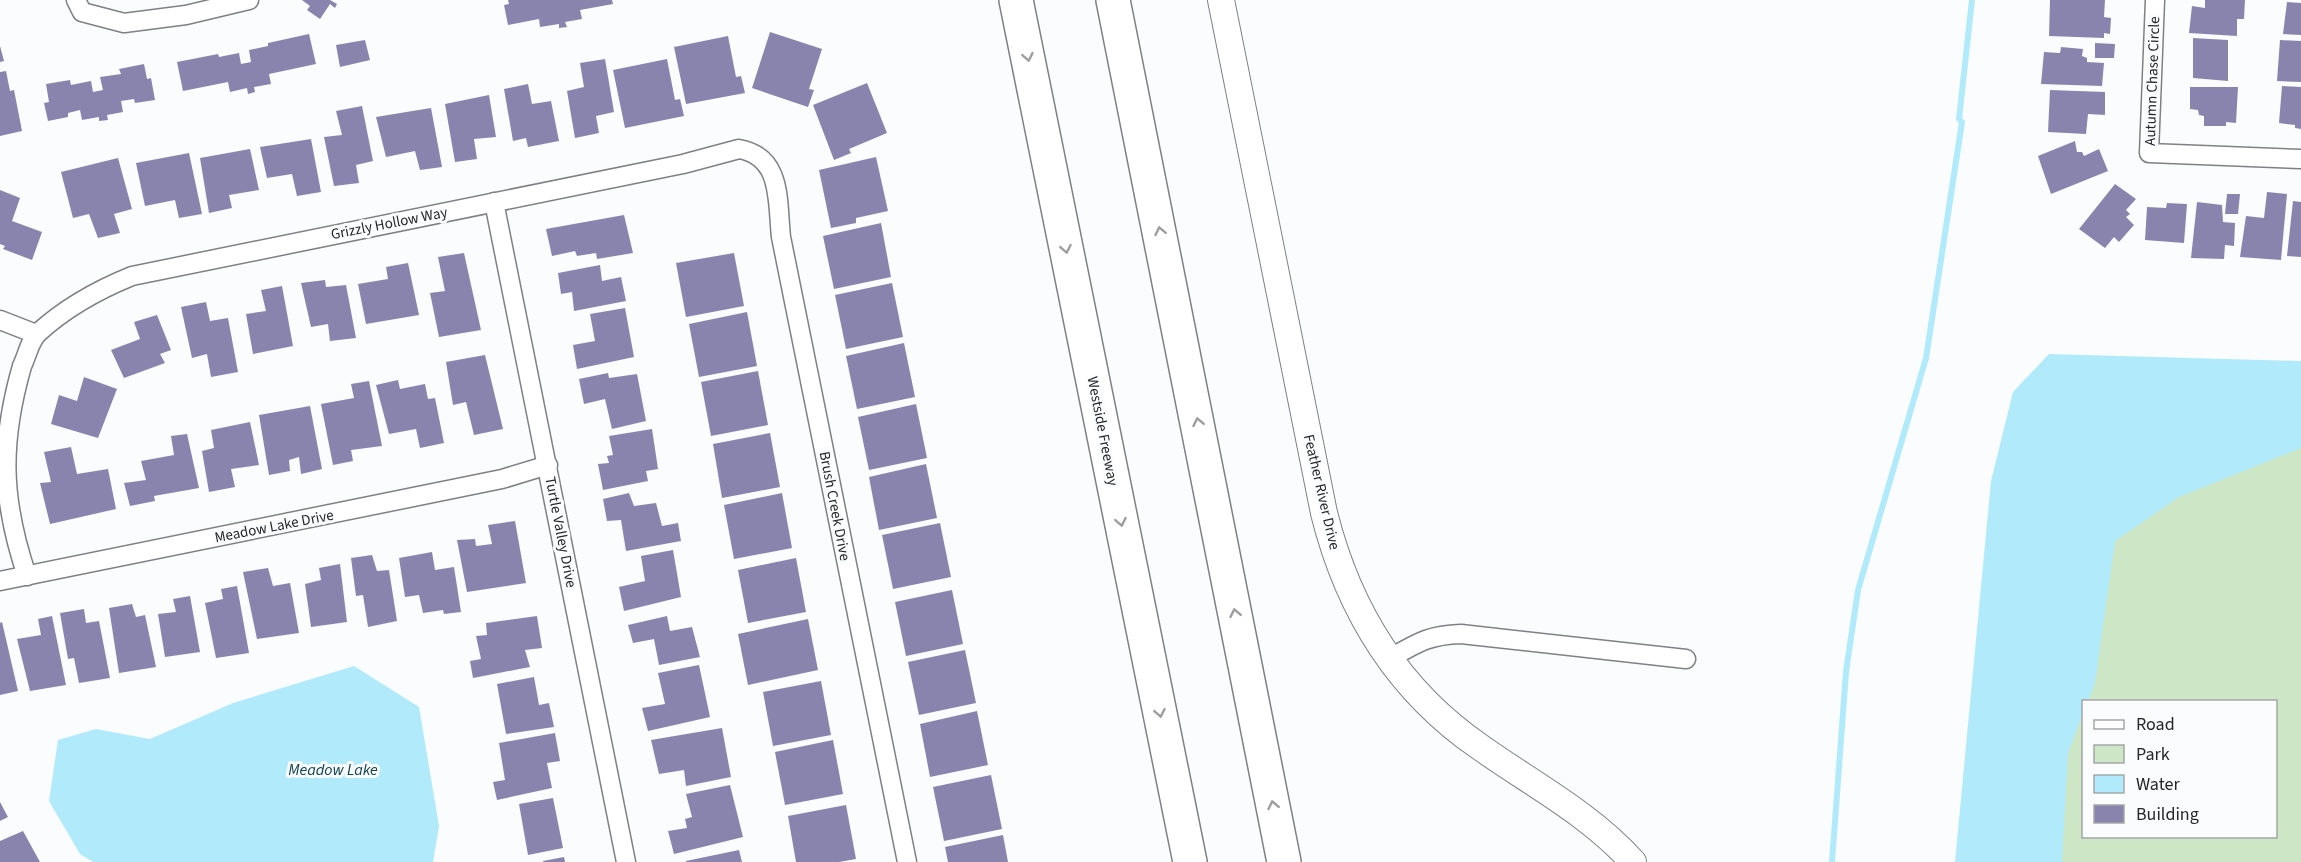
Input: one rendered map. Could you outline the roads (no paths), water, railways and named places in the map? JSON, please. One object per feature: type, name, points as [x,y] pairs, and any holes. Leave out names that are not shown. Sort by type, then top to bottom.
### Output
[{"type":"highway","name":"Westside Freeway","points":[[1016,0],[1190,862]]},
{"type":"highway","points":[[1113,0],[1284,862]]},
{"type":"street","points":[[76,0],[82,12],[124,23],[186,15],[249,0]]},
{"type":"street","name":"Feather River Drive","points":[[1221,0],[1333,548],[1347,586],[1366,623],[1389,659],[1418,694],[1448,723],[1584,816],[1620,847],[1633,862]]},
{"type":"street","name":"Autumn Chase Circle","points":[[2155,0],[2149,153],[2301,159]]},
{"type":"street","name":"Grizzly Hollow Way","points":[[36,334],[108,285],[132,276],[683,164],[739,149],[757,154]]},
{"type":"street","name":"Brush Creek Drive","points":[[757,154],[772,172],[781,237],[907,862]]},
{"type":"street","name":"Turtle Valley Drive","points":[[494,202],[626,862]]},
{"type":"street","points":[[0,320],[36,334],[6,410],[1,451],[2,473],[12,533],[27,576]]},
{"type":"street","name":"Meadow Lake Drive","points":[[0,582],[502,479],[548,465]]},
{"type":"street","points":[[1389,659],[1423,639],[1439,634],[1461,634],[1686,659]]},
{"type":"water","points":[[2049,354],[2301,361],[2301,448],[2179,497],[2115,541],[2095,683],[2088,700],[2082,700],[2082,716],[2068,753],[2062,862],[1955,862],[1991,481],[2013,392]]},
{"type":"water","name":"Meadow Lake","points":[[354,666],[419,707],[439,826],[433,862],[93,862],[80,854],[49,801],[58,740],[96,729],[150,739],[233,703]]},
{"type":"waterway","points":[[1832,862],[1846,672],[1858,590],[1926,358],[1962,122],[1959,119],[1972,0]]}]
